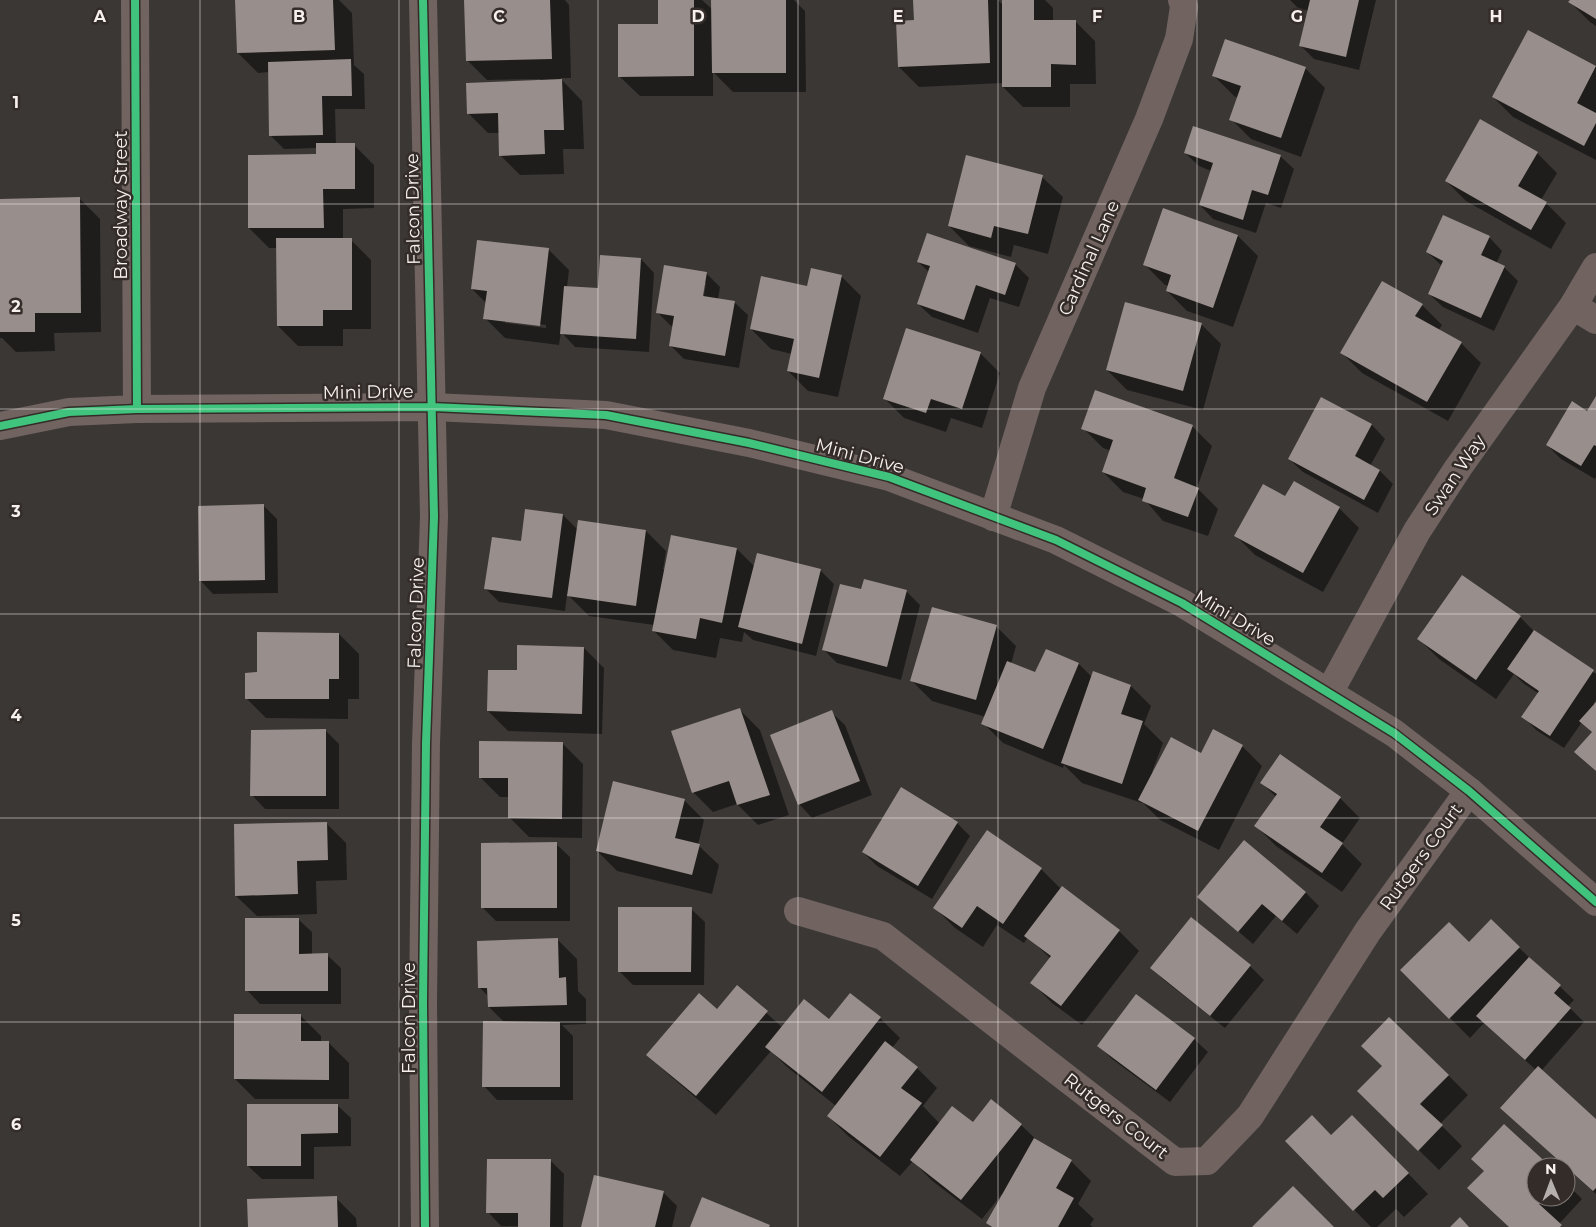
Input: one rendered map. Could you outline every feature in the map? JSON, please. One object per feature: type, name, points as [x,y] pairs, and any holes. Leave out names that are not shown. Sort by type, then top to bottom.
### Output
[{"type":"street","name":"Broadway Street","points":[[135,0],[137,410]]},
{"type":"street","name":"Falcon Drive","points":[[423,0],[434,517],[426,743],[423,1002],[425,1227]]},
{"type":"street","name":"Cardinal Lane","points":[[993,517],[1032,388],[1149,119],[1179,39],[1184,7],[1182,0]]},
{"type":"street","name":"Swan Way","points":[[1329,693],[1417,531],[1464,460],[1573,306],[1596,267]]},
{"type":"street","points":[[1573,306],[1596,320]]},
{"type":"street","name":"Mini Drive","points":[[0,426],[69,412],[137,410],[432,406],[606,415],[749,443],[889,477],[1056,540],[1182,603],[1394,733],[1470,791],[1596,902]]},
{"type":"street","name":"Rutgers Court","points":[[798,911],[883,936],[1175,1162],[1207,1161],[1250,1116],[1368,931],[1470,791]]},
{"type":"building","points":[[235,0],[333,0],[335,50],[237,53]]},
{"type":"building","points":[[464,0],[550,0],[552,59],[466,61]]},
{"type":"building","points":[[658,0],[694,0],[694,76],[618,77],[618,24],[658,24]]},
{"type":"building","points":[[711,0],[786,0],[786,73],[712,73]]},
{"type":"building","points":[[913,0],[988,0],[990,63],[898,67],[896,21],[914,20]]},
{"type":"building","points":[[1002,0],[1034,0],[1034,20],[1076,20],[1076,65],[1051,64],[1051,87],[1002,87]]},
{"type":"building","points":[[1310,0],[1359,0],[1346,57],[1299,46]]},
{"type":"building","points":[[1570,0],[1596,0],[1596,19],[1568,2]]},
{"type":"building","points":[[1528,30],[1596,66],[1577,103],[1596,113],[1596,123],[1584,146],[1492,97]]},
{"type":"building","points":[[1225,39],[1306,67],[1281,138],[1229,120],[1241,86],[1212,76]]},
{"type":"building","points":[[351,59],[352,96],[322,96],[323,135],[269,136],[268,62]]},
{"type":"building","points":[[562,79],[564,130],[544,130],[545,154],[499,156],[498,113],[467,114],[466,83]]},
{"type":"building","points":[[1480,119],[1538,152],[1518,186],[1547,202],[1531,230],[1445,181]]},
{"type":"building","points":[[1193,126],[1281,155],[1268,195],[1252,190],[1243,220],[1199,205],[1213,163],[1184,153]]},
{"type":"building","points":[[316,143],[355,143],[355,189],[323,189],[324,228],[248,228],[248,155],[316,154]]},
{"type":"building","points":[[966,155],[1043,175],[1028,234],[994,226],[991,238],[948,226]]},
{"type":"building","points":[[80,197],[81,313],[35,313],[35,332],[0,332],[0,199]]},
{"type":"building","points":[[1163,208],[1238,235],[1213,308],[1166,291],[1171,275],[1143,265]]},
{"type":"building","points":[[1443,215],[1490,236],[1481,255],[1505,266],[1481,318],[1428,294],[1443,261],[1426,252]]},
{"type":"building","points":[[927,233],[1016,263],[1005,295],[976,285],[964,320],[917,304],[930,266],[917,262]]},
{"type":"building","points":[[276,238],[352,238],[352,310],[323,310],[323,326],[277,326]]},
{"type":"building","points":[[477,240],[549,248],[540,326],[483,319],[487,291],[471,289]]},
{"type":"building","points":[[600,255],[641,258],[636,339],[560,334],[564,286],[598,288]]},
{"type":"building","points":[[664,265],[707,272],[703,296],[735,301],[725,356],[669,346],[674,316],[656,313]]},
{"type":"building","points":[[811,268],[842,275],[819,378],[787,371],[794,339],[750,329],[761,276],[807,286]]},
{"type":"building","points":[[1382,281],[1423,304],[1415,316],[1462,342],[1427,402],[1340,353]]},
{"type":"building","points":[[1125,302],[1202,323],[1183,391],[1106,370]]},
{"type":"building","points":[[906,328],[981,352],[962,409],[931,399],[926,413],[883,399]]},
{"type":"building","points":[[1095,390],[1193,425],[1174,478],[1199,488],[1188,517],[1142,501],[1146,488],[1102,472],[1113,440],[1081,429]]},
{"type":"building","points":[[1596,396],[1596,446],[1594,445],[1581,466],[1546,445],[1572,401],[1587,411]]},
{"type":"building","points":[[1321,397],[1372,424],[1355,456],[1380,470],[1364,500],[1288,459]]},
{"type":"building","points":[[1294,481],[1340,507],[1303,573],[1234,536],[1263,484],[1285,496]]},
{"type":"building","points":[[264,504],[265,580],[199,581],[198,506]]},
{"type":"building","points":[[525,509],[563,514],[552,598],[484,589],[492,537],[521,541]]},
{"type":"building","points":[[578,520],[646,530],[636,606],[567,596]]},
{"type":"building","points":[[671,535],[737,548],[722,623],[700,618],[696,639],[652,631]]},
{"type":"building","points":[[757,553],[821,569],[802,644],[738,627]]},
{"type":"building","points":[[1462,575],[1521,616],[1476,680],[1417,639]]},
{"type":"building","points":[[864,579],[907,590],[887,667],[822,650],[840,584],[861,589]]},
{"type":"building","points":[[932,607],[997,625],[976,700],[910,681]]},
{"type":"building","points":[[1534,630],[1594,670],[1550,736],[1521,717],[1539,691],[1507,669]]},
{"type":"building","points":[[257,632],[339,633],[339,679],[329,679],[329,699],[245,699],[245,673],[257,672]]},
{"type":"building","points":[[517,645],[584,647],[582,714],[487,711],[488,670],[517,670]]},
{"type":"building","points":[[1046,649],[1079,663],[1043,749],[981,724],[1007,661],[1035,672]]},
{"type":"building","points":[[1093,671],[1131,685],[1121,714],[1143,721],[1122,784],[1061,763]]},
{"type":"building","points":[[1596,702],[1596,771],[1574,752],[1592,732],[1579,721]]},
{"type":"building","points":[[740,708],[770,795],[737,805],[729,781],[692,793],[671,731]]},
{"type":"building","points":[[832,710],[860,781],[798,805],[770,735]]},
{"type":"building","points":[[326,729],[326,796],[250,796],[251,730]]},
{"type":"building","points":[[1213,729],[1243,745],[1198,831],[1138,800],[1171,737],[1201,753]]},
{"type":"building","points":[[479,741],[563,742],[562,819],[508,818],[508,778],[479,778]]},
{"type":"building","points":[[1280,754],[1341,797],[1320,827],[1343,843],[1322,873],[1254,826],[1277,794],[1260,783]]},
{"type":"building","points":[[613,781],[685,799],[675,838],[700,844],[692,875],[596,851]]},
{"type":"building","points":[[901,787],[958,822],[918,886],[862,852]]},
{"type":"building","points":[[327,822],[328,860],[297,861],[298,894],[235,896],[234,824]]},
{"type":"building","points":[[987,830],[1042,868],[1003,924],[977,906],[962,928],[933,908]]},
{"type":"building","points":[[1244,840],[1306,892],[1282,921],[1262,904],[1238,932],[1197,897]]},
{"type":"building","points":[[557,842],[557,908],[481,908],[481,843]]},
{"type":"building","points":[[1062,886],[1120,930],[1061,1006],[1030,983],[1051,956],[1024,936]]},
{"type":"building","points":[[618,907],[692,907],[691,972],[618,972]]},
{"type":"building","points":[[1191,917],[1251,965],[1210,1016],[1150,968]]},
{"type":"building","points":[[245,918],[299,918],[299,954],[328,953],[328,991],[245,991]]},
{"type":"building","points":[[1491,919],[1520,947],[1449,1019],[1400,970],[1449,922],[1469,942]]},
{"type":"building","points":[[558,938],[559,978],[566,977],[567,1005],[488,1007],[487,988],[478,988],[477,941]]},
{"type":"building","points":[[1529,957],[1561,985],[1554,993],[1571,1008],[1525,1060],[1476,1016]]},
{"type":"building","points":[[737,985],[768,1011],[696,1096],[646,1055],[699,993],[717,1009]]},
{"type":"building","points":[[850,993],[881,1017],[822,1092],[765,1047],[804,999],[829,1019]]},
{"type":"building","points":[[1136,994],[1195,1038],[1156,1090],[1097,1046]]},
{"type":"building","points":[[234,1014],[301,1014],[301,1041],[329,1041],[329,1080],[234,1079]]},
{"type":"building","points":[[1389,1017],[1449,1075],[1420,1104],[1443,1125],[1418,1151],[1357,1091],[1382,1066],[1361,1046]]},
{"type":"building","points":[[483,1021],[560,1022],[560,1087],[482,1087]]},
{"type":"building","points":[[885,1041],[918,1067],[901,1088],[922,1103],[880,1157],[827,1116]]},
{"type":"building","points":[[1538,1066],[1596,1119],[1596,1188],[1593,1191],[1576,1176],[1576,1157],[1555,1157],[1500,1108]]},
{"type":"building","points":[[991,1099],[1022,1124],[961,1200],[910,1160],[952,1106],[973,1122]]},
{"type":"building","points":[[247,1104],[338,1104],[338,1133],[301,1134],[301,1166],[247,1166]]},
{"type":"building","points":[[1312,1115],[1331,1135],[1352,1115],[1409,1173],[1383,1198],[1375,1190],[1353,1211],[1285,1141]]},
{"type":"building","points":[[1504,1124],[1540,1157],[1526,1157],[1526,1207],[1542,1207],[1562,1225],[1560,1227],[1509,1227],[1467,1188],[1484,1171],[1471,1159]]},
{"type":"building","points":[[1034,1138],[1072,1160],[1056,1188],[1074,1198],[1058,1227],[992,1227],[986,1223]]},
{"type":"building","points":[[487,1159],[551,1159],[550,1227],[518,1227],[518,1213],[486,1213]]},
{"type":"building","points":[[594,1175],[664,1191],[655,1227],[581,1227]]},
{"type":"building","points":[[1293,1186],[1334,1227],[1252,1227]]},
{"type":"building","points":[[337,1196],[338,1227],[248,1227],[247,1199]]},
{"type":"building","points":[[702,1197],[770,1225],[769,1227],[690,1227]]},
{"type":"building","points":[[1460,1217],[1469,1227],[1450,1227]]},
{"type":"cycle path","points":[[135,0],[137,409]]},
{"type":"cycle path","points":[[423,0],[434,517],[426,743],[423,1002],[425,1227]]},
{"type":"cycle path","points":[[0,426],[69,412],[137,409],[432,407],[606,415],[749,443],[889,477],[1056,540],[1182,603],[1394,733],[1469,791],[1596,902]]}]
